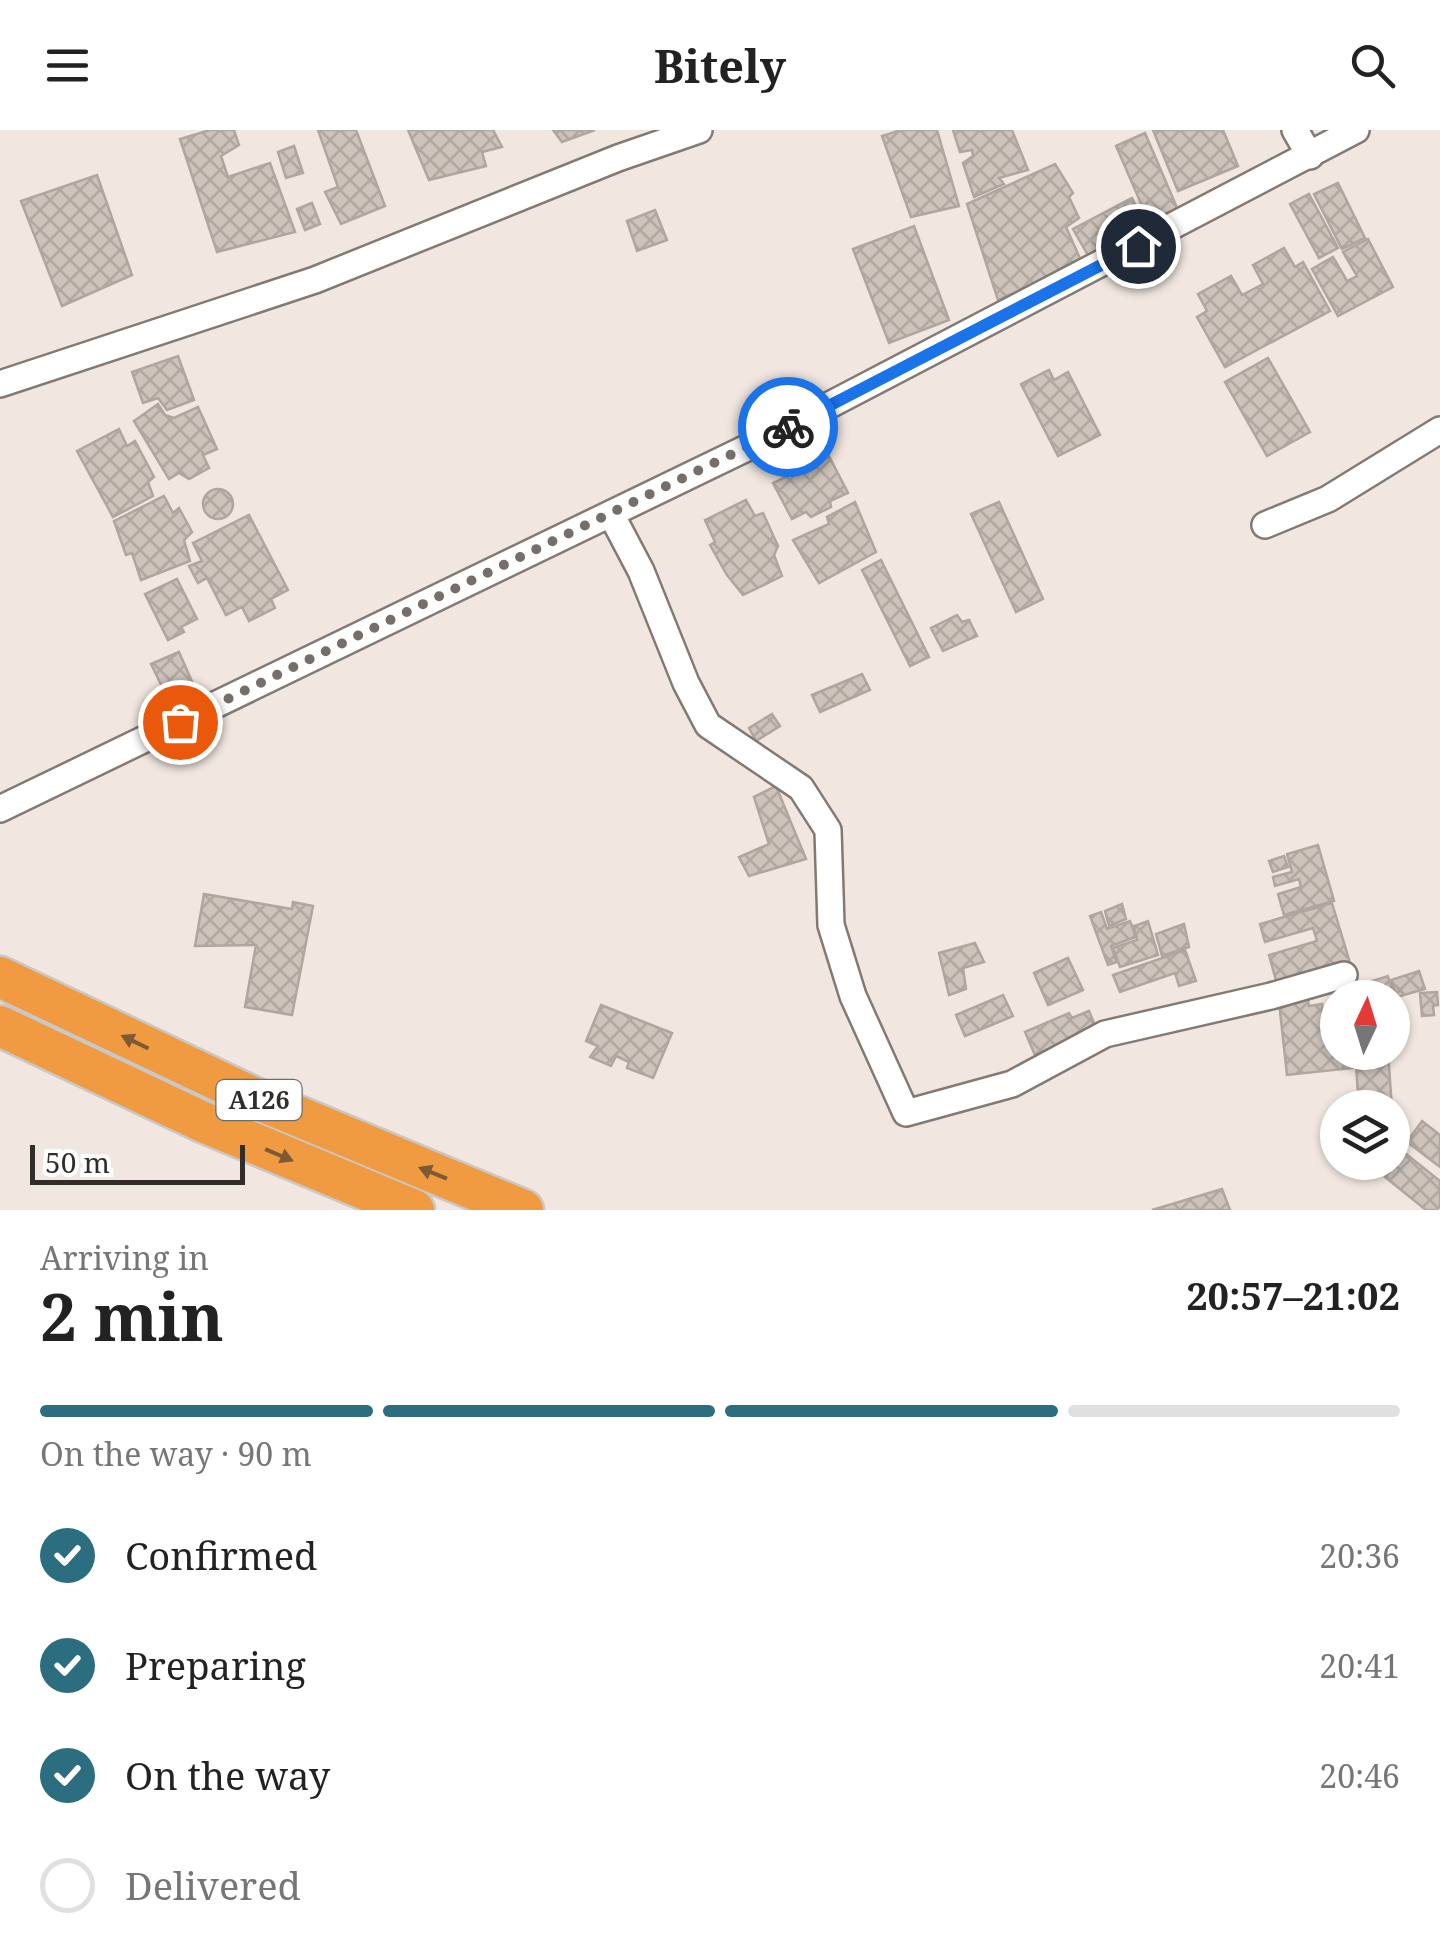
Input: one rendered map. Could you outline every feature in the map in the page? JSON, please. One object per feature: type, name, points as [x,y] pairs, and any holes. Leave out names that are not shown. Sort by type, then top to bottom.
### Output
[{"type":"highway","name":"A126","points":[[0,977],[243,1093],[523,1210]]},
{"type":"highway","name":"A126","points":[[0,1026],[204,1122],[414,1210]]},
{"type":"street","points":[[0,384],[316,280],[618,158],[700,130]]},
{"type":"street","points":[[1295,130],[1310,156]]},
{"type":"street","points":[[0,809],[756,443],[1356,130]]},
{"type":"street","points":[[1266,525],[1328,499],[1440,430]]},
{"type":"street","points":[[611,514],[708,725],[801,788],[828,830],[831,925],[853,996],[906,1113],[1012,1084],[1106,1034],[1272,996],[1344,975]]},
{"type":"building","points":[[210,130],[234,130],[239,145],[221,156],[228,177],[270,163],[295,232],[217,252],[180,139]]},
{"type":"building","points":[[318,130],[356,130],[385,206],[341,224],[325,192],[338,187]]},
{"type":"building","points":[[408,130],[493,130],[502,147],[482,152],[486,166],[429,180]]},
{"type":"building","points":[[553,130],[595,130],[562,142]]},
{"type":"building","points":[[901,130],[937,130],[959,206],[911,217],[882,136]]},
{"type":"building","points":[[953,130],[1012,130],[1028,170],[999,178],[1004,184],[974,197],[963,163],[973,156],[972,150],[960,152]]},
{"type":"building","points":[[1153,130],[1223,130],[1238,166],[1178,191]]},
{"type":"building","points":[[1145,133],[1178,210],[1149,222],[1116,146]]},
{"type":"building","points":[[294,146],[303,173],[286,178],[278,152]]},
{"type":"building","points":[[1055,164],[1073,193],[1069,197],[1079,218],[1066,227],[1082,263],[998,300],[967,204]]},
{"type":"building","points":[[97,175],[132,275],[62,306],[21,201]]},
{"type":"building","points":[[1338,183],[1365,238],[1342,249],[1314,194]]},
{"type":"building","points":[[1309,194],[1338,248],[1319,258],[1290,204]]},
{"type":"building","points":[[1132,198],[1146,225],[1089,257],[1073,229]]},
{"type":"building","points":[[312,203],[320,224],[305,230],[297,209]]},
{"type":"building","points":[[655,210],[667,240],[637,251],[627,221]]},
{"type":"building","points":[[914,226],[949,320],[889,343],[853,249]]},
{"type":"building","points":[[1368,239],[1393,287],[1338,316],[1312,269],[1333,257],[1347,281],[1357,276],[1343,252]]},
{"type":"building","points":[[1284,248],[1295,267],[1303,262],[1330,311],[1225,367],[1197,317],[1207,311],[1198,294],[1231,276],[1242,295],[1263,284],[1253,265]]},
{"type":"building","points":[[178,356],[194,400],[167,410],[158,398],[143,403],[132,372]]},
{"type":"building","points":[[1268,358],[1310,432],[1267,456],[1225,382]]},
{"type":"building","points":[[1049,370],[1054,380],[1068,372],[1100,435],[1058,456],[1021,384]]},
{"type":"building","points":[[158,404],[165,415],[174,418],[198,407],[217,449],[203,455],[209,468],[189,479],[179,473],[169,479],[134,421]]},
{"type":"building","points":[[119,429],[127,446],[135,441],[154,477],[148,482],[153,496],[113,517],[77,451]]},
{"type":"building","points":[[829,456],[848,493],[830,501],[831,507],[811,517],[806,512],[792,519],[773,483]]},
{"type":"building","points":[[218,489],[229,493],[233,504],[229,515],[218,519],[207,515],[203,504],[207,493]]},
{"type":"building","points":[[164,496],[173,513],[179,508],[192,532],[184,540],[190,561],[141,580],[132,553],[126,555],[114,521]]},
{"type":"building","points":[[746,500],[755,516],[763,513],[778,546],[774,555],[782,576],[743,595],[710,545],[715,542],[705,520]]},
{"type":"building","points":[[855,502],[876,552],[819,583],[793,540],[829,524],[827,517]]},
{"type":"building","points":[[999,502],[1043,599],[1016,612],[971,514]]},
{"type":"building","points":[[249,515],[288,590],[271,599],[275,608],[249,621],[242,607],[226,615],[207,578],[198,583],[189,566],[202,561],[193,543]]},
{"type":"building","points":[[881,560],[929,657],[910,666],[862,570]]},
{"type":"building","points":[[177,579],[197,619],[168,640],[145,594]]},
{"type":"building","points":[[957,615],[962,622],[969,620],[977,636],[943,651],[931,628]]},
{"type":"building","points":[[179,652],[194,686],[167,697],[151,664]]},
{"type":"building","points":[[862,674],[870,690],[820,712],[812,695]]},
{"type":"building","points":[[772,714],[780,726],[756,741],[749,728]]},
{"type":"building","points":[[776,786],[806,859],[749,876],[739,857],[769,844],[754,797]]},
{"type":"building","points":[[1318,845],[1334,901],[1284,915],[1278,894],[1301,887],[1299,879],[1275,886],[1273,877],[1292,872],[1287,854]]},
{"type":"building","points":[[1284,856],[1288,867],[1273,872],[1269,861]]},
{"type":"building","points":[[204,894],[292,909],[293,902],[313,906],[292,1015],[245,1007],[256,945],[195,946]]},
{"type":"building","points":[[1332,903],[1350,963],[1277,984],[1269,955],[1317,941],[1313,928],[1265,942],[1260,924]]},
{"type":"building","points":[[1122,904],[1126,919],[1109,926],[1105,911]]},
{"type":"building","points":[[1101,912],[1107,929],[1130,921],[1136,937],[1111,946],[1117,962],[1108,965],[1090,916]]},
{"type":"building","points":[[1148,921],[1158,955],[1120,967],[1113,948],[1137,940],[1134,926]]},
{"type":"building","points":[[1184,924],[1189,947],[1162,956],[1156,934]]},
{"type":"building","points":[[975,943],[984,962],[963,968],[966,989],[949,995],[939,953]]},
{"type":"building","points":[[1185,950],[1196,981],[1179,986],[1175,973],[1120,992],[1113,975]]},
{"type":"building","points":[[1068,958],[1083,990],[1048,1005],[1034,973]]},
{"type":"building","points":[[1419,971],[1425,989],[1410,993],[1410,980],[1391,980]]},
{"type":"building","points":[[1437,992],[1434,1015],[1422,1016],[1420,993]]},
{"type":"building","points":[[1003,995],[1013,1016],[965,1036],[956,1015]]},
{"type":"building","points":[[1308,999],[1309,1006],[1320,1004],[1320,1070],[1334,1070],[1287,1075],[1279,1002]]},
{"type":"building","points":[[601,1005],[672,1033],[653,1078],[627,1068],[629,1062],[616,1056],[611,1066],[590,1057],[598,1046],[586,1041]]},
{"type":"building","points":[[1089,1011],[1096,1028],[1035,1055],[1025,1032],[1069,1013],[1072,1018]]},
{"type":"building","points":[[1356,1070],[1389,1070],[1391,1090],[1358,1090]]},
{"type":"building","points":[[1422,1121],[1440,1135],[1440,1167],[1410,1144]]},
{"type":"building","points":[[1410,1157],[1440,1181],[1440,1206],[1437,1210],[1426,1210],[1389,1180],[1410,1180]]},
{"type":"building","points":[[1222,1189],[1230,1210],[1152,1210]]},
{"type":"way so far","points":[[180,722],[788,427]]},
{"type":"route","points":[[788,427],[1138,246]]}]
